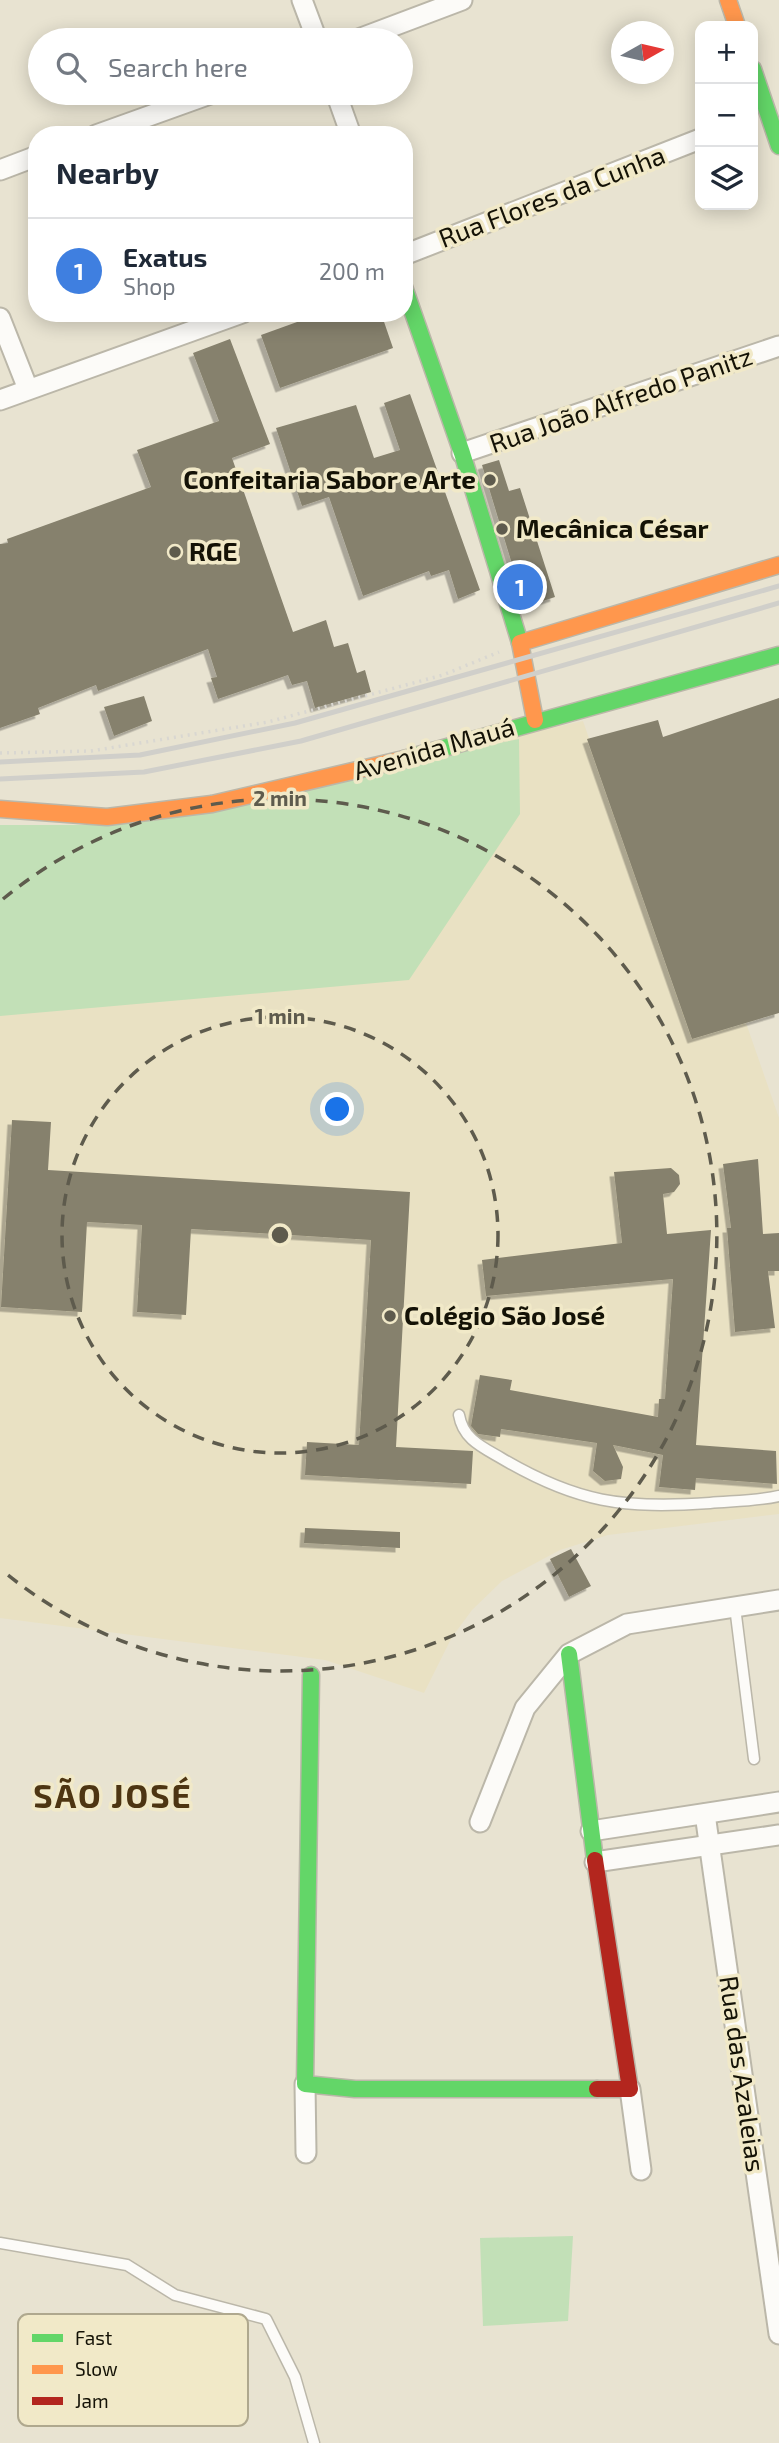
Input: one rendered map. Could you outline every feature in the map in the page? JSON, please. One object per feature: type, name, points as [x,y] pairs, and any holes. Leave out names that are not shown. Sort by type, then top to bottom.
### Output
[{"type":"street","points":[[302,0],[312,28]]},
{"type":"street","points":[[388,28],[462,0]]},
{"type":"street","points":[[728,0],[735,21]]},
{"type":"street","points":[[758,84],[779,146]]},
{"type":"street","points":[[121,126],[180,105]]},
{"type":"street","points":[[340,105],[348,126]]},
{"type":"street","name":"Rua Flores da Cunha","points":[[413,251],[695,141]]},
{"type":"street","points":[[0,170],[28,159]]},
{"type":"street","name":"Avenida Mauá","points":[[413,313],[462,453],[520,643],[535,720]]},
{"type":"street","points":[[0,318],[28,389]]},
{"type":"street","points":[[0,400],[217,322]]},
{"type":"street","name":"Rua João Alfredo Panitz","points":[[462,453],[779,346]]},
{"type":"street","points":[[520,643],[779,565]]},
{"type":"street","name":"Avenida Mauá","points":[[0,809],[107,817],[212,804],[355,773],[535,720],[779,655]]},
{"type":"street","points":[[480,1822],[525,1708],[569,1654],[627,1624],[779,1600]]},
{"type":"street","points":[[569,1654],[595,1862],[641,2170]]},
{"type":"street","points":[[306,2153],[311,1675]]},
{"type":"street","points":[[591,1831],[779,1802]]},
{"type":"street","name":"Rua das Azaleias","points":[[705,1814],[779,2334]]},
{"type":"street","points":[[663,1820],[667,1852]]},
{"type":"street","points":[[595,1862],[779,1835]]},
{"type":"street","points":[[305,2084],[355,2088],[630,2089]]},
{"type":"lane","points":[[459,1415],[461,1428],[468,1438],[488,1450],[542,1480],[609,1503],[659,1507],[779,1496]]},
{"type":"lane","points":[[735,1607],[754,1759]]},
{"type":"lane","points":[[0,2243],[127,2264],[175,2295],[247,2314]]},
{"type":"lane","points":[[248,2314],[266,2319],[295,2377],[314,2443]]},
{"type":"path","points":[[0,753],[91,751],[268,722],[443,675],[520,643]]},
{"type":"shaded area","name":"Colégio São José","points":[[583,721],[692,1038],[746,1023],[779,1118],[779,1514],[608,1535],[560,1550],[502,1581],[472,1610],[452,1637],[424,1693],[325,1660],[0,1618],[0,825],[103,825]]},
{"type":"green space","points":[[519,739],[520,814],[409,980],[0,1016],[0,825],[103,825]]},
{"type":"green space","points":[[573,2236],[568,2321],[483,2326],[480,2238]]},
{"type":"building","points":[[297,322],[384,322],[393,348],[280,388],[261,335]]},
{"type":"building","points":[[230,339],[270,444],[232,458],[293,632],[326,620],[334,647],[348,643],[357,673],[365,670],[371,692],[315,708],[307,681],[292,685],[288,675],[218,699],[211,678],[217,677],[208,649],[98,691],[96,685],[38,708],[40,714],[0,728],[0,544],[8,543],[7,539],[151,487],[137,450],[219,421],[193,353]]},
{"type":"building","points":[[410,394],[480,590],[458,599],[449,570],[431,576],[429,571],[363,596],[329,497],[302,506],[276,428],[356,405],[374,458],[400,450],[384,403]]},
{"type":"building","points":[[499,460],[509,491],[520,488],[555,597],[525,607],[482,465]]},
{"type":"building","points":[[144,696],[152,721],[114,736],[104,707]]},
{"type":"building","points":[[779,698],[779,1013],[692,1039],[587,739],[658,720],[663,737]]},
{"type":"building","points":[[12,1120],[51,1122],[48,1170],[410,1192],[396,1447],[473,1451],[471,1484],[305,1475],[307,1442],[359,1445],[371,1240],[191,1229],[186,1315],[137,1312],[142,1225],[87,1222],[82,1312],[1,1307]]},
{"type":"building","points":[[758,1159],[763,1234],[779,1233],[779,1271],[768,1271],[775,1328],[735,1332],[727,1228],[731,1228],[723,1164]]},
{"type":"building","points":[[671,1168],[679,1175],[680,1184],[674,1192],[663,1194],[667,1234],[711,1230],[696,1445],[776,1451],[777,1484],[696,1478],[695,1490],[659,1487],[663,1455],[613,1445],[623,1467],[621,1479],[605,1481],[593,1471],[597,1443],[501,1429],[500,1437],[478,1434],[471,1426],[480,1375],[512,1380],[510,1390],[658,1417],[659,1399],[665,1399],[673,1279],[486,1296],[482,1260],[622,1243],[614,1172]]},
{"type":"building","points":[[305,1528],[400,1532],[400,1548],[304,1543]]},
{"type":"building","points":[[571,1549],[591,1586],[569,1597],[550,1559]]},
{"type":"railway","points":[[0,762],[140,755],[295,723],[779,586]]},
{"type":"railway","points":[[0,779],[144,772],[301,741],[779,603]]},
{"type":"traffic: fast","points":[[758,84],[779,146]]},
{"type":"traffic: fast","points":[[413,313],[462,453],[520,643]]},
{"type":"traffic: fast","points":[[404,759],[779,655]]},
{"type":"traffic: fast","points":[[569,1654],[595,1860]]},
{"type":"traffic: fast","points":[[311,1675],[305,2084],[355,2089],[597,2089]]},
{"type":"traffic: slow","points":[[728,0],[735,21]]},
{"type":"traffic: slow","points":[[535,720],[520,643],[779,565]]},
{"type":"traffic: slow","points":[[0,809],[107,817],[212,804],[404,759]]},
{"type":"traffic: jam","points":[[595,1860],[630,2089],[597,2089]]},
{"type":"place","name":"Confeitaria Sabor e Arte","points":[[490,480]]},
{"type":"place","name":"Mecânica César","points":[[502,529]]},
{"type":"place","name":"RGE","points":[[175,552]]},
{"type":"place","name":"Exatus","points":[[520,587]]},
{"type":"place","name":"Colégio São José","points":[[390,1316]]},
{"type":"district","name":"SÃO JOSÉ","points":[[113,1796]]}]
